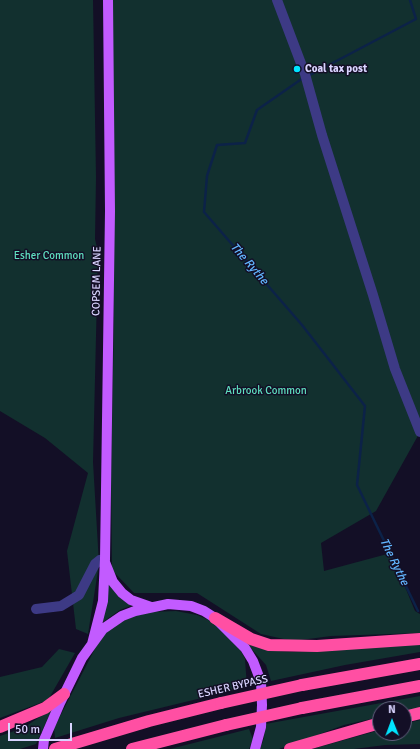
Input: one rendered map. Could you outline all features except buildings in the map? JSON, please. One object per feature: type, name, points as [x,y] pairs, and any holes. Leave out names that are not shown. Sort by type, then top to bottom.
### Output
[{"type":"highway","points":[[215,618],[251,639],[269,645],[317,646],[420,639]]},
{"type":"highway","name":"ESHER BYPASS","points":[[55,749],[221,703],[302,685],[420,664]]},
{"type":"highway","points":[[132,749],[226,725],[302,708],[420,686]]},
{"type":"highway","points":[[0,727],[45,708],[64,694]]},
{"type":"highway","points":[[290,749],[372,725]]},
{"type":"main road","name":"COPSEM LANE","points":[[92,644],[103,601],[105,561],[110,219],[108,0]]},
{"type":"main road","name":"COPSEM LANE","points":[[105,561],[113,582],[122,593],[131,600],[151,607]]},
{"type":"main road","points":[[43,749],[44,740],[64,694],[82,658],[92,644],[111,622],[135,611],[168,604],[185,605],[204,611],[215,618],[245,648],[258,672],[262,705],[261,727],[255,749]]},
{"type":"street","points":[[276,0],[307,78],[322,135],[395,369],[420,432]]},
{"type":"street","points":[[36,609],[62,606],[79,594],[95,564],[100,560],[105,561]]},
{"type":"green space","name":"Esher Common","points":[[0,0],[93,0],[96,177],[95,239],[98,252],[93,462],[99,564],[88,634],[76,629],[67,551],[88,473],[45,438],[0,411]]},
{"type":"green space","name":"Arbrook Common","points":[[111,0],[420,0],[420,432],[376,511],[321,543],[324,571],[391,553],[415,611],[420,614],[420,633],[331,636],[293,641],[261,634],[197,593],[134,593],[112,570],[111,477],[114,321]]},
{"type":"green space","points":[[108,583],[133,605],[120,610],[103,622]]},
{"type":"green space","points":[[176,611],[197,615],[211,621],[241,651],[245,659],[247,687],[119,718],[55,738],[54,728],[101,637],[113,626],[134,616],[150,612]]},
{"type":"green space","points":[[247,644],[278,651],[293,652],[420,644],[420,652],[345,665],[271,681],[266,665]]},
{"type":"green space","points":[[59,649],[75,653],[48,700],[0,718],[0,677],[42,667]]},
{"type":"green space","points":[[420,696],[420,708],[412,710],[412,701],[392,701]]},
{"type":"green space","points":[[372,705],[372,719],[344,725],[279,749],[260,749],[264,738],[265,724]]},
{"type":"green space","points":[[52,709],[36,744],[20,749],[0,749],[0,736],[23,728]]},
{"type":"green space","points":[[420,720],[420,744],[385,745],[354,749],[312,749],[372,732],[372,741],[412,741],[412,722]]},
{"type":"green space","points":[[249,729],[253,739],[249,749],[170,749]]},
{"type":"waterway","name":"The Rythe","points":[[308,76],[416,19],[410,0]]},
{"type":"waterway","name":"The Rythe","points":[[303,78],[257,110],[245,143],[217,145],[207,176],[204,212],[302,325],[365,406],[357,485],[418,611]]},
{"type":"place","name":"Coal tax post","points":[[297,69]]}]
